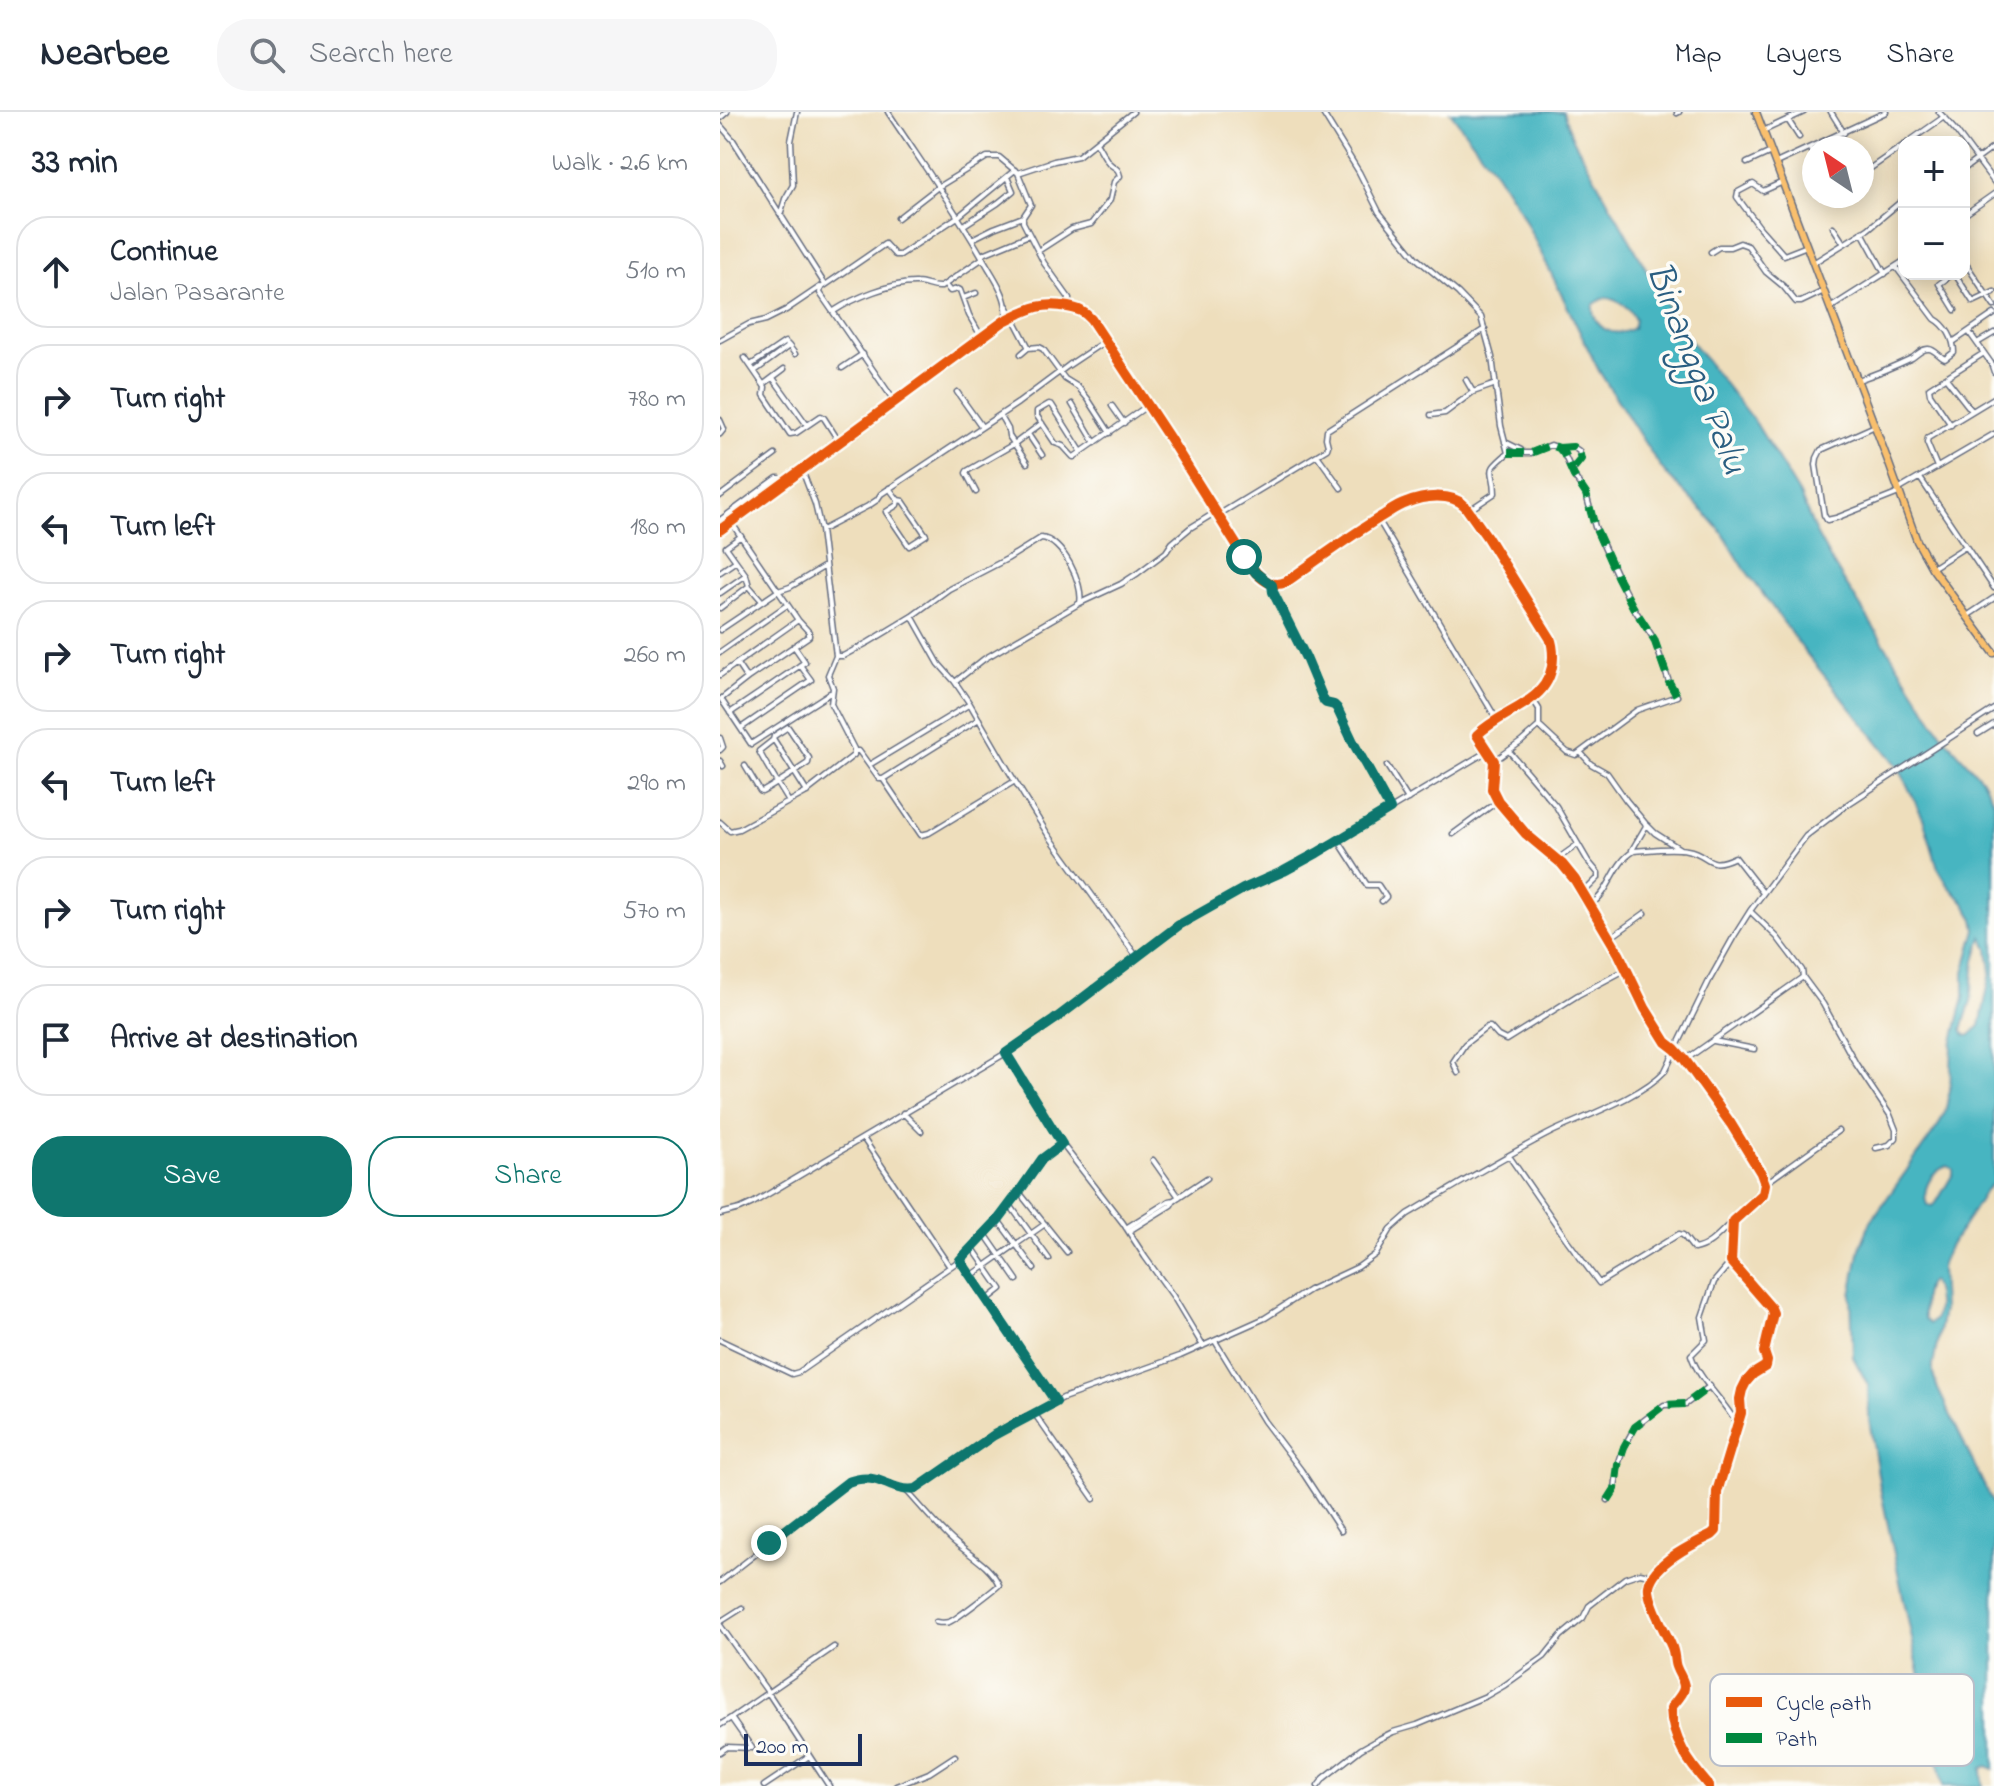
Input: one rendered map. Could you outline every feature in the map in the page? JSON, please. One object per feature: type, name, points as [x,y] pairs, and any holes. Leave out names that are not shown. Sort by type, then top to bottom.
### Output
[{"type":"main road","points":[[1756,112],[1917,541],[1932,568],[1994,653]]},
{"type":"street","points":[[720,118],[727,112]]},
{"type":"street","points":[[780,214],[793,185],[791,141],[797,112]]},
{"type":"street","points":[[888,112],[959,216],[1028,348]]},
{"type":"street","points":[[720,340],[749,324],[776,315],[885,244],[895,255],[900,255],[959,216],[1007,177],[1078,156],[1133,112]]},
{"type":"street","points":[[1322,112],[1359,172],[1379,212],[1416,258],[1481,317],[1508,453]]},
{"type":"street","points":[[1763,131],[1804,112]]},
{"type":"street","points":[[1831,112],[1844,133]]},
{"type":"street","points":[[1838,136],[1886,112]]},
{"type":"street","points":[[1939,112],[1994,182]]},
{"type":"street","points":[[1917,136],[1944,117]]},
{"type":"street","points":[[1788,120],[1799,137]]},
{"type":"street","points":[[720,125],[733,140],[824,285]]},
{"type":"street","points":[[1038,251],[1072,229],[1091,224],[1110,200],[1120,172],[1108,162],[1096,142]]},
{"type":"street","points":[[1970,164],[1994,147]]},
{"type":"street","points":[[1874,166],[1898,149]]},
{"type":"street","points":[[1747,163],[1771,152]]},
{"type":"street","points":[[1775,164],[1802,152]]},
{"type":"street","points":[[898,218],[938,187],[983,159],[999,157],[1016,172],[1031,205],[1023,217],[972,239]]},
{"type":"street","points":[[964,225],[1013,191],[1007,177]]},
{"type":"street","points":[[1783,182],[1763,191],[1750,184],[1738,192],[1737,197],[1784,255],[1807,246]]},
{"type":"street","points":[[1970,211],[1994,194]]},
{"type":"street","points":[[1813,263],[1877,222],[1898,204]]},
{"type":"street","points":[[1023,217],[1048,269],[1069,298],[1069,307]]},
{"type":"street","points":[[1833,227],[1844,244]]},
{"type":"street","points":[[1862,232],[1885,274]]},
{"type":"street","points":[[833,311],[863,294],[898,286],[919,283],[939,288],[982,257],[1029,235]]},
{"type":"street","points":[[1711,252],[1719,247],[1740,243],[1748,246],[1764,269],[1796,302],[1824,291]]},
{"type":"street","points":[[1830,308],[1896,267],[1935,319],[1943,324],[1953,342],[1954,352],[1947,359],[1925,349],[1910,359],[1858,380]]},
{"type":"street","points":[[1970,271],[1994,306]]},
{"type":"street","points":[[1945,280],[1939,284],[1955,310]]},
{"type":"street","points":[[1958,280],[1973,302],[1994,292]]},
{"type":"street","points":[[824,285],[820,293],[895,402]]},
{"type":"street","points":[[945,285],[950,291],[959,289],[982,338]]},
{"type":"street","points":[[963,298],[976,293]]},
{"type":"street","points":[[1004,321],[1006,304]]},
{"type":"street","points":[[721,525],[731,522],[1004,321],[1043,304],[1069,307],[1085,313],[1253,570],[1272,585],[1286,582],[1408,502],[1440,497],[1458,500],[1502,561],[1552,644],[1552,670],[1541,690],[1477,735],[1494,761],[1492,791],[1526,834],[1569,871],[1610,938],[1649,1015],[1666,1042],[1685,1060],[1731,1124],[1765,1184],[1763,1194],[1719,1235],[1701,1247],[1694,1249],[1679,1234],[1599,1283],[1509,1156]]},
{"type":"street","points":[[1953,342],[1994,314]]},
{"type":"street","points":[[955,682],[984,659],[1138,573],[1166,552],[1190,528],[1317,455],[1328,446],[1327,430],[1485,329]]},
{"type":"street","points":[[1969,332],[1994,372]]},
{"type":"street","points":[[1977,343],[1994,333]]},
{"type":"street","points":[[821,530],[868,506],[889,488],[1105,341]]},
{"type":"street","points":[[751,365],[785,342],[795,354]]},
{"type":"street","points":[[755,371],[789,346]]},
{"type":"street","points":[[1021,354],[1028,348],[1041,347],[1068,381],[1078,387],[1110,433]]},
{"type":"street","points":[[1951,425],[1929,391],[1933,385],[1984,353]]},
{"type":"street","points":[[842,368],[863,354]]},
{"type":"street","points":[[745,358],[764,384],[764,395],[790,434],[823,416],[840,443]]},
{"type":"street","points":[[764,384],[784,369]]},
{"type":"street","points":[[773,378],[807,425]]},
{"type":"street","points":[[1946,378],[1972,411]]},
{"type":"street","points":[[1466,380],[1473,392]]},
{"type":"street","points":[[1431,415],[1445,413],[1473,392],[1496,384]]},
{"type":"street","points":[[957,392],[982,427]]},
{"type":"street","points":[[1937,467],[1927,443],[1928,438],[1994,398]]},
{"type":"street","points":[[1081,451],[1051,404],[1037,412],[1055,443],[1063,446],[1072,457],[1110,433],[1147,406]]},
{"type":"street","points":[[1072,404],[1095,443]]},
{"type":"street","points":[[1112,406],[1124,423]]},
{"type":"street","points":[[1000,415],[1008,435],[1027,463]]},
{"type":"street","points":[[720,420],[724,429],[720,434]]},
{"type":"street","points":[[976,492],[967,471],[1014,444],[1042,423]]},
{"type":"street","points":[[1875,426],[1821,450],[1816,465],[1827,520],[1898,492],[1994,434]]},
{"type":"street","points":[[1028,434],[1042,455]]},
{"type":"street","points":[[1505,442],[1524,452]]},
{"type":"street","points":[[1468,511],[1494,495],[1493,465],[1508,453],[1531,453],[1551,445],[1573,447],[1579,451],[1581,459],[1572,470]]},
{"type":"street","points":[[1532,698],[1539,709],[1539,726],[1572,755],[1581,753],[1642,707],[1677,696],[1654,639],[1633,607],[1595,527],[1586,494],[1559,448]]},
{"type":"street","points":[[720,496],[775,455]]},
{"type":"street","points":[[1317,455],[1341,488]]},
{"type":"street","points":[[802,470],[821,530],[836,656],[828,675],[832,683],[831,704],[855,751],[859,751],[879,779],[883,779],[921,835],[1015,781]]},
{"type":"street","points":[[721,525],[777,478],[785,483]]},
{"type":"street","points":[[1920,478],[1994,588]]},
{"type":"street","points":[[889,488],[898,500],[903,501],[926,535],[909,546],[886,512],[897,505],[898,500]]},
{"type":"street","points":[[1378,519],[1497,720]]},
{"type":"street","points":[[731,522],[810,634],[722,697],[730,713],[751,744],[832,692]]},
{"type":"street","points":[[741,536],[726,547],[746,575],[749,586],[762,601]]},
{"type":"street","points":[[836,656],[850,653],[912,616],[949,589],[1044,537],[1052,541],[1070,565],[1080,587],[1080,603]]},
{"type":"street","points":[[1932,568],[1965,547]]},
{"type":"street","points":[[720,572],[736,561]]},
{"type":"street","points":[[720,630],[778,591],[825,566]]},
{"type":"street","points":[[720,593],[746,575]]},
{"type":"street","points":[[1272,585],[1324,701],[1337,708],[1390,809]]},
{"type":"street","points":[[720,608],[749,586]]},
{"type":"street","points":[[1967,616],[1994,598]]},
{"type":"street","points":[[720,652],[787,605]]},
{"type":"street","points":[[912,616],[939,664],[970,704],[1062,855],[1137,957]]},
{"type":"street","points":[[720,675],[798,620]]},
{"type":"street","points":[[730,713],[805,662],[794,646]]},
{"type":"street","points":[[737,664],[749,677]]},
{"type":"street","points":[[741,728],[811,680],[800,665]]},
{"type":"street","points":[[869,765],[970,704]]},
{"type":"street","points":[[906,1490],[922,1487],[970,1451],[1071,1394],[1161,1364],[1215,1341],[1265,1318],[1309,1290],[1363,1265],[1376,1254],[1400,1219],[1509,1156],[1655,1080],[1665,1071],[1718,963],[1750,911],[1811,831],[1994,709]]},
{"type":"street","points":[[883,779],[979,719]]},
{"type":"street","points":[[1978,734],[1994,724]]},
{"type":"street","points":[[1494,761],[1539,726]]},
{"type":"street","points":[[745,766],[761,792],[777,783],[810,761],[788,727],[759,751],[777,783],[789,803]]},
{"type":"street","points":[[720,738],[723,747],[720,750]]},
{"type":"street","points":[[773,740],[807,792]]},
{"type":"street","points":[[720,822],[732,832],[789,803],[852,758],[855,751]]},
{"type":"street","points":[[720,1214],[753,1203],[1006,1053],[1170,931],[1243,889],[1284,871],[1487,751]]},
{"type":"street","points":[[1509,751],[1556,806],[1599,875],[1583,893]]},
{"type":"street","points":[[1581,753],[1607,773],[1655,833],[1680,849]]},
{"type":"street","points":[[1387,766],[1408,799]]},
{"type":"street","points":[[1453,834],[1498,801]]},
{"type":"street","points":[[1590,905],[1605,893],[1612,876],[1647,825]]},
{"type":"street","points":[[1338,840],[1367,885],[1378,885],[1383,890],[1386,897],[1382,901]]},
{"type":"street","points":[[1556,860],[1578,845]]},
{"type":"street","points":[[1631,852],[1680,849],[1692,851],[1716,863],[1735,857],[1763,893]]},
{"type":"street","points":[[1750,911],[1771,931],[1802,970],[1803,977],[1823,1004],[1859,1070],[1886,1109],[1897,1135],[1892,1144],[1876,1148]]},
{"type":"street","points":[[1610,938],[1645,913]]},
{"type":"street","points":[[1458,1073],[1453,1062],[1460,1049],[1487,1027],[1506,1040],[1627,969]]},
{"type":"street","points":[[1685,1060],[1803,977]]},
{"type":"street","points":[[1711,1040],[1754,1049]]},
{"type":"street","points":[[1006,1053],[1062,1144],[1128,1230],[1203,1346]]},
{"type":"street","points":[[903,1113],[921,1131]]},
{"type":"street","points":[[1765,1184],[1838,1131]]},
{"type":"street","points":[[863,1138],[950,1267]]},
{"type":"street","points":[[720,1340],[792,1374],[799,1372],[960,1260],[998,1220],[1042,1159],[1062,1144]]},
{"type":"street","points":[[1153,1160],[1176,1198]]},
{"type":"street","points":[[1128,1230],[1171,1205],[1176,1198],[1207,1178]]},
{"type":"street","points":[[1019,1192],[1067,1252]]},
{"type":"street","points":[[1010,1205],[1049,1259]]},
{"type":"street","points":[[998,1220],[1034,1269]]},
{"type":"street","points":[[1733,1221],[1731,1262],[1714,1282],[1702,1317],[1707,1338],[1691,1355],[1697,1369],[1729,1409],[1737,1425]]},
{"type":"street","points":[[971,1276],[1045,1224]]},
{"type":"street","points":[[985,1234],[1017,1280]]},
{"type":"street","points":[[972,1247],[1001,1289],[987,1300]]},
{"type":"street","points":[[960,1260],[1056,1402]]},
{"type":"street","points":[[1709,1786],[1677,1741],[1671,1708],[1684,1684],[1675,1666],[1671,1645],[1649,1586],[1663,1565],[1716,1531],[1717,1492],[1741,1409],[1740,1399],[1746,1382],[1766,1366],[1764,1352],[1773,1313],[1731,1262]]},
{"type":"street","points":[[1215,1341],[1264,1421],[1341,1531]]},
{"type":"street","points":[[1608,1500],[1615,1489],[1624,1447],[1635,1427],[1664,1405],[1686,1404],[1710,1386]]},
{"type":"street","points":[[1034,1413],[1094,1499]]},
{"type":"street","points":[[720,1582],[848,1482],[875,1478],[906,1490],[949,1537],[998,1580],[999,1585],[958,1618],[948,1623],[936,1622]]},
{"type":"street","points":[[1318,1786],[1324,1778],[1374,1741],[1486,1696],[1505,1685],[1544,1657],[1561,1636],[1583,1618],[1591,1604],[1625,1578],[1640,1573],[1654,1576]]},
{"type":"street","points":[[742,1608],[720,1623],[829,1786]]},
{"type":"street","points":[[720,1725],[834,1647]]},
{"type":"street","points":[[720,1752],[727,1747],[752,1747],[731,1718]]},
{"type":"street","points":[[766,1786],[810,1756]]},
{"type":"street","points":[[896,1786],[929,1773],[955,1756]]},
{"type":"water","name":"Binangga Palu","points":[[1450,112],[1563,112],[1572,137],[1676,322],[1757,425],[1800,495],[1832,562],[1943,736],[1981,778],[1994,801],[1994,1182],[1950,1245],[1943,1261],[1943,1310],[1933,1366],[1937,1387],[1994,1506],[1994,1769],[1987,1766],[1982,1768],[1983,1786],[1943,1786],[1939,1766],[1974,1766],[1974,1674],[1919,1674],[1880,1487],[1869,1419],[1868,1385],[1853,1357],[1851,1295],[1860,1248],[1871,1221],[1945,1112],[1950,1090],[1952,1045],[1964,997],[1964,972],[1976,929],[1974,919],[1938,868],[1923,818],[1898,766],[1805,652],[1722,532],[1667,475],[1653,456],[1599,371],[1522,214],[1497,174]],"holes":[[[1605,297],[1627,308],[1635,320],[1633,328],[1618,333],[1600,325],[1593,313],[1593,305]],[[1982,937],[1988,949],[1991,972],[1980,1026],[1969,1036],[1962,1029],[1971,1001],[1975,961]],[[1948,1166],[1953,1169],[1953,1174],[1936,1203],[1927,1205],[1927,1187],[1933,1176]],[[1931,1281],[1937,1305],[1935,1319],[1929,1324],[1924,1319],[1924,1294]]]},
{"type":"marked path","points":[[1508,453],[1531,453],[1551,445],[1564,454],[1586,494],[1595,527],[1618,578],[1654,639],[1677,696],[1674,698]]},
{"type":"marked path","points":[[1559,448],[1573,447],[1579,451],[1581,459],[1572,470]]},
{"type":"marked path","points":[[1608,1500],[1615,1489],[1624,1447],[1635,1427],[1664,1405],[1686,1404],[1710,1386]]},
{"type":"cycle path","points":[[720,530],[1004,321],[1034,308],[1050,305],[1078,310],[1091,319],[1244,557],[1267,582],[1286,582],[1402,504],[1445,497],[1465,506],[1550,638],[1553,650],[1551,673],[1536,695],[1477,735],[1494,761],[1492,789],[1498,801],[1526,834],[1562,864],[1575,880],[1666,1042],[1685,1060],[1731,1124],[1765,1184],[1763,1194],[1733,1221],[1731,1262],[1773,1313],[1764,1352],[1766,1366],[1753,1374],[1742,1390],[1741,1413],[1717,1492],[1716,1531],[1666,1562],[1649,1586],[1684,1684],[1683,1692],[1671,1708],[1678,1741],[1688,1760],[1709,1786]]},
{"type":"route","points":[[769,1543],[848,1482],[875,1478],[906,1490],[922,1487],[994,1435],[1056,1402],[960,1260],[998,1220],[1042,1159],[1062,1144],[1006,1053],[1179,925],[1317,853],[1390,809],[1337,708],[1324,701],[1272,585],[1256,573],[1244,557]]}]
